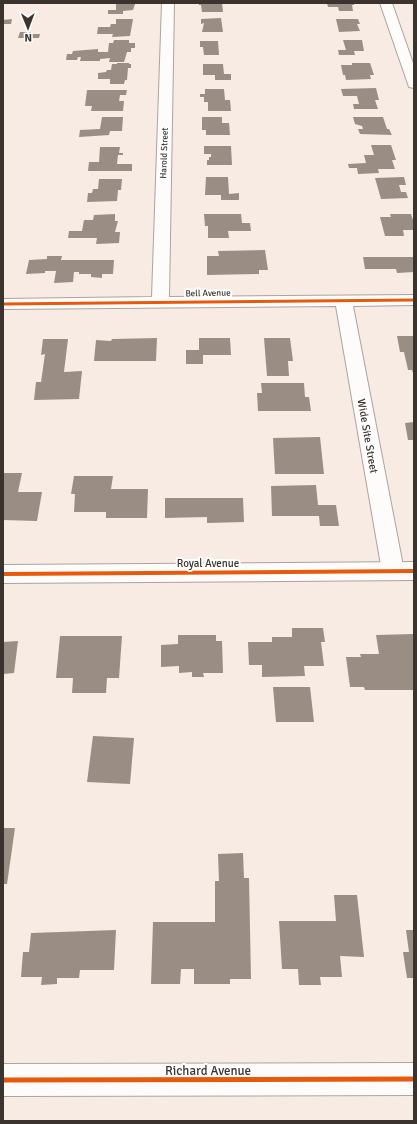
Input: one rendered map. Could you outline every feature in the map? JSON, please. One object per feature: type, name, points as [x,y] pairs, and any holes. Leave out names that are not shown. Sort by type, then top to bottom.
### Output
[{"type":"street","name":"Harold Street","points":[[160,302],[168,3]]},
{"type":"street","points":[[386,3],[414,84]]},
{"type":"street","name":"Wide Site Street","points":[[343,300],[403,571]]},
{"type":"street","name":"Bell Avenue","points":[[3,304],[414,300]]},
{"type":"street","name":"Royal Avenue","points":[[3,574],[403,571]]},
{"type":"street","name":"Richard Avenue","points":[[3,1080],[414,1079]]},
{"type":"building","points":[[116,3],[135,4],[133,10],[123,11],[123,14],[108,14],[108,10],[116,10]]},
{"type":"building","points":[[199,3],[222,3],[223,12],[202,12],[201,5],[199,5]]},
{"type":"building","points":[[327,3],[354,3],[354,5],[352,5],[353,11],[339,11],[338,7],[328,7]]},
{"type":"building","points":[[221,18],[223,32],[202,32],[204,23],[201,24],[201,19]]},
{"type":"building","points":[[12,19],[11,24],[3,24],[3,20]]},
{"type":"building","points":[[116,19],[133,19],[130,36],[112,37],[113,34],[97,34],[98,27],[110,27],[111,24],[116,24]]},
{"type":"building","points":[[336,19],[358,19],[360,24],[357,24],[360,31],[339,32]]},
{"type":"building","points":[[20,32],[40,34],[39,38],[18,38]]},
{"type":"building","points":[[114,40],[129,40],[129,43],[135,43],[135,48],[131,48],[131,52],[127,52],[124,62],[109,62],[110,58],[100,59],[100,61],[80,61],[81,57],[78,57],[77,60],[66,60],[67,54],[72,54],[73,51],[98,49],[98,52],[108,52],[109,43],[113,43]]},
{"type":"building","points":[[343,40],[362,40],[364,51],[354,51],[355,55],[339,55],[338,50],[346,50]]},
{"type":"building","points":[[200,41],[218,41],[219,55],[204,55],[203,47],[200,47]]},
{"type":"building","points":[[352,63],[370,63],[374,75],[370,75],[371,79],[346,80],[345,75],[343,75],[341,65],[352,65]]},
{"type":"building","points":[[112,64],[131,64],[131,68],[128,68],[127,80],[125,80],[124,84],[110,84],[110,79],[98,79],[98,73],[111,70]]},
{"type":"building","points":[[203,64],[223,64],[224,74],[231,74],[231,80],[215,80],[215,75],[203,75]]},
{"type":"building","points":[[376,88],[379,100],[375,100],[378,109],[354,109],[353,104],[359,104],[357,96],[343,96],[341,89]]},
{"type":"building","points":[[205,89],[224,89],[225,100],[230,100],[231,111],[208,111],[208,102],[204,102],[204,97],[200,97],[200,94],[205,94]]},
{"type":"building","points":[[87,90],[127,90],[126,95],[120,95],[119,101],[124,101],[123,111],[91,111],[92,106],[85,106]]},
{"type":"building","points":[[102,117],[123,117],[122,131],[110,131],[109,135],[79,137],[80,130],[100,129]]},
{"type":"building","points":[[202,117],[222,117],[222,123],[229,123],[230,135],[206,135],[206,130],[202,130]]},
{"type":"building","points":[[353,117],[383,117],[387,129],[389,129],[392,135],[360,134],[358,129],[363,129],[362,126],[355,124]]},
{"type":"building","points":[[371,145],[391,145],[396,160],[392,160],[395,169],[378,169],[379,173],[358,174],[357,168],[349,168],[348,164],[366,163],[364,155],[374,155]]},
{"type":"building","points":[[204,146],[231,146],[232,165],[207,165],[207,160],[211,157],[211,154],[204,154]]},
{"type":"building","points":[[100,147],[120,147],[119,153],[123,153],[123,155],[118,155],[117,164],[132,164],[132,171],[88,171],[89,162],[99,162]]},
{"type":"building","points":[[206,177],[228,177],[229,194],[239,193],[239,200],[221,200],[221,195],[205,195]]},
{"type":"building","points":[[404,177],[406,185],[399,185],[401,192],[406,192],[408,198],[381,199],[375,178]]},
{"type":"building","points":[[99,179],[122,179],[121,190],[118,190],[117,201],[87,202],[88,193],[92,193],[93,189],[98,189]]},
{"type":"building","points":[[115,214],[115,221],[118,221],[115,232],[120,232],[119,243],[96,244],[97,238],[68,238],[69,231],[82,231],[84,220],[93,220],[94,215]]},
{"type":"building","points":[[204,214],[241,214],[242,223],[250,223],[251,231],[228,231],[229,238],[208,238],[208,226],[205,226]]},
{"type":"building","points":[[390,214],[411,214],[414,223],[414,230],[403,230],[404,236],[385,236],[380,217],[391,217]]},
{"type":"building","points":[[265,250],[268,270],[259,270],[259,274],[207,275],[207,256],[219,256],[218,251]]},
{"type":"building","points":[[47,256],[62,256],[61,260],[114,260],[113,274],[102,274],[102,278],[91,277],[91,274],[79,274],[79,272],[74,272],[73,282],[54,283],[56,271],[26,274],[29,260],[47,259]]},
{"type":"building","points":[[363,257],[414,257],[414,272],[397,273],[396,269],[365,269]]},
{"type":"building","points":[[397,336],[414,336],[414,376],[412,370],[408,370],[404,352],[400,352]]},
{"type":"building","points":[[157,338],[156,361],[94,361],[96,340],[111,341],[112,339]]},
{"type":"building","points":[[199,338],[230,338],[231,355],[203,355],[203,364],[186,364],[186,350],[199,350]]},
{"type":"building","points":[[264,338],[290,338],[293,361],[288,361],[289,376],[267,376]]},
{"type":"building","points":[[43,339],[68,339],[64,372],[82,371],[79,399],[34,400],[36,382],[41,382],[45,354],[41,355]]},
{"type":"building","points":[[261,383],[304,383],[305,397],[309,397],[311,411],[258,411],[257,393],[262,393]]},
{"type":"building","points":[[414,422],[414,440],[408,440],[405,423]]},
{"type":"building","points":[[320,437],[324,474],[275,474],[273,438]]},
{"type":"building","points":[[3,473],[22,473],[18,492],[42,492],[37,521],[3,520]]},
{"type":"building","points":[[74,476],[113,476],[111,489],[148,489],[147,518],[106,518],[106,512],[74,512],[75,494],[71,494]]},
{"type":"building","points":[[316,485],[318,505],[336,505],[339,526],[320,526],[319,516],[272,516],[271,486]]},
{"type":"building","points":[[165,498],[243,498],[244,522],[207,523],[207,517],[165,518]]},
{"type":"building","points":[[292,628],[323,628],[325,642],[321,642],[324,666],[304,666],[305,676],[262,677],[262,665],[249,665],[248,642],[272,642],[272,637],[292,637]]},
{"type":"building","points":[[414,634],[414,690],[365,690],[364,687],[350,687],[346,657],[361,657],[360,654],[379,654],[376,635]]},
{"type":"building","points":[[178,635],[216,635],[216,641],[222,641],[223,673],[203,673],[204,677],[192,677],[192,672],[179,673],[179,666],[161,667],[161,645],[178,644]]},
{"type":"building","points":[[60,636],[122,636],[119,678],[107,678],[106,693],[72,693],[73,678],[56,678]]},
{"type":"building","points":[[18,641],[14,673],[3,674],[3,642]]},
{"type":"building","points":[[273,687],[310,687],[314,722],[276,722]]},
{"type":"building","points":[[93,736],[134,738],[130,784],[87,782]]},
{"type":"building","points":[[3,828],[15,828],[7,884],[3,884]]},
{"type":"building","points":[[243,853],[244,878],[249,878],[251,979],[230,979],[230,984],[194,984],[194,969],[181,969],[180,984],[151,984],[153,922],[215,922],[215,881],[219,881],[218,854]]},
{"type":"building","points":[[334,895],[357,895],[364,957],[340,956],[342,977],[320,977],[321,985],[299,985],[298,969],[282,969],[279,921],[336,921]]},
{"type":"building","points":[[116,930],[114,970],[80,970],[79,978],[57,978],[57,984],[41,985],[42,977],[21,977],[23,952],[29,952],[31,933]]},
{"type":"building","points":[[406,930],[414,930],[414,978],[407,978],[403,952],[409,952]]},
{"type":"cycle path","points":[[3,304],[414,300]]},
{"type":"cycle path","points":[[3,574],[414,571]]},
{"type":"cycle path","points":[[3,1080],[414,1079]]}]
